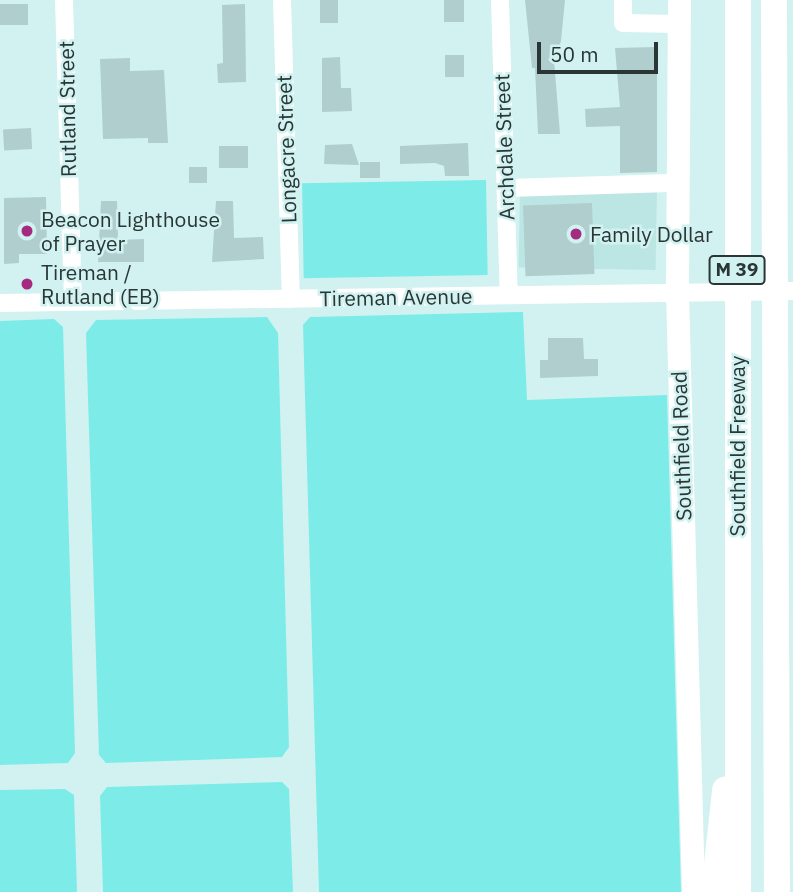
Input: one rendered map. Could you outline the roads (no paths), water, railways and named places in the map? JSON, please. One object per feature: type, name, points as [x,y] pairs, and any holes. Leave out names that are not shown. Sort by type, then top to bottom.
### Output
[{"type":"highway","name":"Southfield Freeway","points":[[738,0],[738,892]]},
{"type":"highway","name":"Southfield Freeway","points":[[774,0],[777,892]]},
{"type":"highway","points":[[714,892],[717,838],[736,730]]},
{"type":"highway","points":[[778,730],[793,880]]},
{"type":"main road","name":"Southfield Road","points":[[679,0],[677,292],[693,892]]},
{"type":"street","name":"Rutland Street","points":[[64,0],[73,302]]},
{"type":"street","name":"Longacre Street","points":[[282,0],[291,299]]},
{"type":"street","name":"Archdale Street","points":[[500,0],[509,295]]},
{"type":"street","points":[[623,0],[623,23],[679,24]]},
{"type":"street","points":[[505,188],[677,183]]},
{"type":"street","name":"Tireman Avenue","points":[[0,303],[793,291]]},
{"type":"place","name":"Beacon Lighthouse of Prayer","points":[[27,231]]},
{"type":"place","name":"Family Dollar","points":[[576,234]]},
{"type":"place","name":"Tireman / Rutland (EB)","points":[[27,284]]}]
